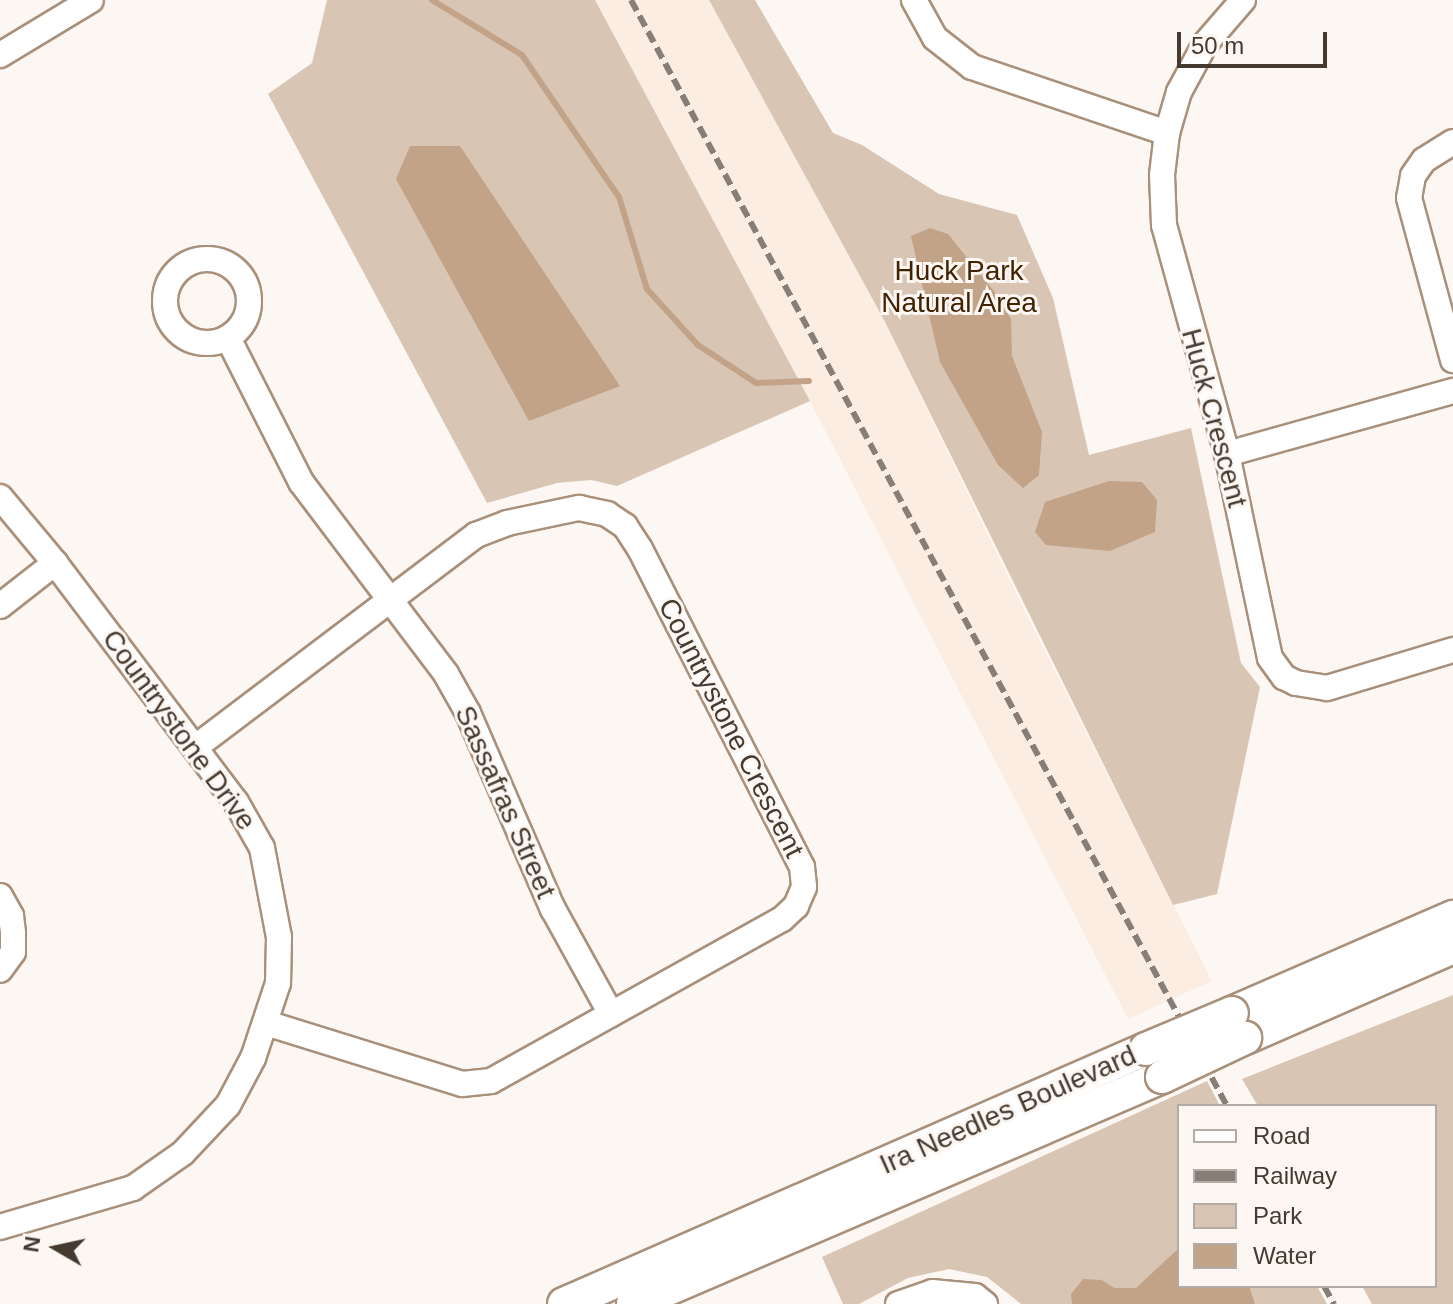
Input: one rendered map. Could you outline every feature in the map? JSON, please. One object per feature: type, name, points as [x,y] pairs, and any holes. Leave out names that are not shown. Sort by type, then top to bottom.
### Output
[{"type":"main road","name":"Ira Needles Boulevard","points":[[633,1304],[1162,1077],[1238,1025],[1453,917]]},
{"type":"main road","name":"Ira Needles Boulevard","points":[[564,1304],[1146,1049],[1238,1025],[1453,947]]},
{"type":"street","points":[[0,55],[91,0]]},
{"type":"street","points":[[914,0],[935,38],[972,67],[1167,133]]},
{"type":"street","name":"Huck Crescent","points":[[1243,0],[1205,44],[1179,92],[1167,133],[1162,175],[1164,225],[1227,454],[1265,644],[1270,658],[1284,677],[1310,688],[1327,688],[1453,650]]},
{"type":"street","points":[[1453,142],[1424,160],[1413,176],[1409,198],[1453,360]]},
{"type":"street","name":"Sassafras Street","points":[[228,338],[301,482],[446,674],[468,713],[553,909],[611,1014]]},
{"type":"street","points":[[1227,454],[1453,391]]},
{"type":"street","name":"Countrystone Drive","points":[[0,497],[197,746],[236,802],[262,848],[279,937],[278,983],[266,1023],[228,1105],[183,1153],[133,1188],[0,1227]]},
{"type":"street","name":"Countrystone Crescent","points":[[197,746],[476,535],[507,523],[579,508],[607,514],[625,526],[640,549],[796,851],[804,887],[796,906],[782,919],[491,1081],[462,1084],[266,1023]]},
{"type":"street","points":[[0,606],[55,563]]},
{"type":"street","points":[[0,896],[11,916],[13,933],[13,952],[0,970]]},
{"type":"street","points":[[898,1304],[932,1292],[975,1296],[985,1304]]},
{"type":"shaded area","points":[[595,0],[709,0],[884,320],[1025,612],[1212,981],[1128,1019],[810,401]]},
{"type":"green space","points":[[327,0],[595,0],[810,401],[617,486],[591,480],[557,483],[487,503],[268,94],[312,63]]},
{"type":"green space","name":"Huck Park Natural Area","points":[[709,0],[755,0],[833,133],[862,145],[939,194],[1017,215],[1053,298],[1089,455],[1191,428],[1241,663],[1260,687],[1217,894],[1173,905],[884,320]]},
{"type":"green space","points":[[1453,995],[1453,1304],[1372,1304],[1363,1288],[1437,1288],[1437,1104],[1257,1104],[1242,1079]]},
{"type":"green space","points":[[1207,1081],[1219,1104],[1177,1104],[1177,1288],[1318,1288],[1327,1304],[1021,1304],[987,1277],[949,1269],[908,1278],[859,1304],[843,1304],[822,1257]]},
{"type":"water","points":[[410,146],[460,146],[620,386],[529,421],[396,179]]},
{"type":"water","points":[[930,228],[948,234],[994,291],[1011,319],[1012,356],[1042,432],[1039,475],[1023,488],[998,465],[940,362],[911,236]]},
{"type":"water","points":[[1109,481],[1142,482],[1157,500],[1155,532],[1110,551],[1046,545],[1035,532],[1045,502]]},
{"type":"water","points":[[1177,1250],[1177,1288],[1250,1288],[1255,1304],[1072,1304],[1071,1294],[1083,1279],[1102,1280],[1114,1288],[1136,1288]]},
{"type":"waterway","points":[[432,0],[522,55],[619,197],[647,289],[698,345],[756,383],[809,381]]},
{"type":"railway","points":[[631,0],[1226,1104]]},
{"type":"railway","points":[[1325,1288],[1334,1304]]}]
